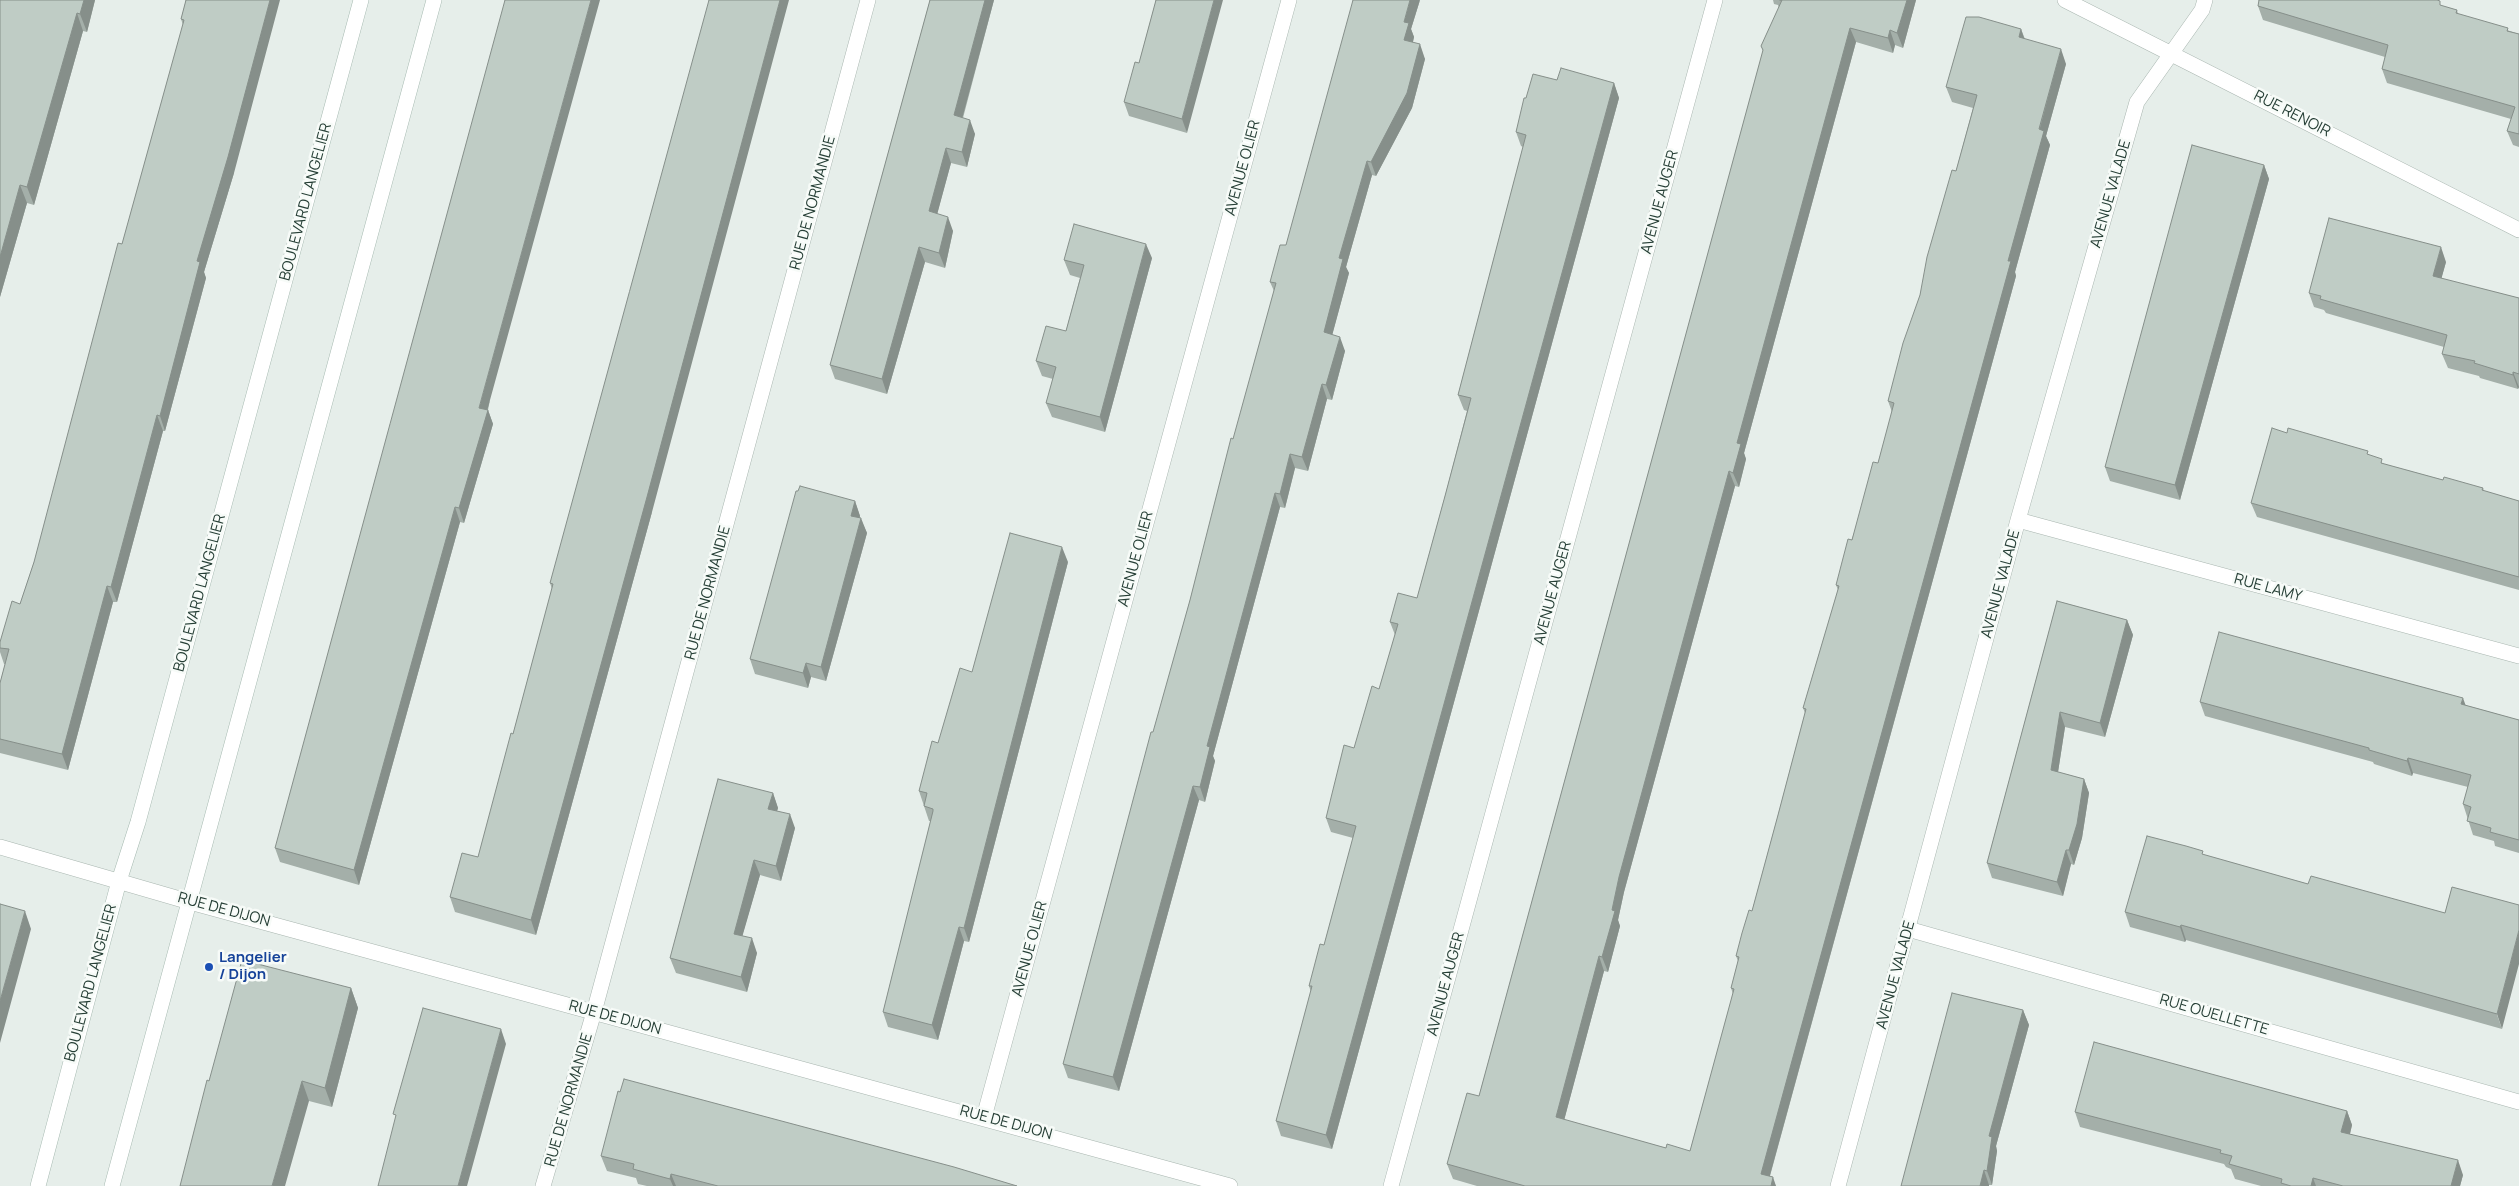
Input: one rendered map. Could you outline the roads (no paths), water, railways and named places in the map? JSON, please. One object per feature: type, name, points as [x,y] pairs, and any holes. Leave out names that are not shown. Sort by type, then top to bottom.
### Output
[{"type":"street","name":"BOULEVARD LANGELIER","points":[[38,1186],[118,881],[138,822],[362,0]]},
{"type":"street","points":[[112,1186],[434,0]]},
{"type":"street","name":"RUE DE NORMANDIE","points":[[543,1186],[594,1012],[868,0]]},
{"type":"street","name":"AVENUE OLIER","points":[[984,1117],[1289,0]]},
{"type":"street","name":"AVENUE AUGER","points":[[1391,1186],[1715,0]]},
{"type":"street","name":"RUE RENOIR","points":[[2065,0],[2171,52],[2519,230]]},
{"type":"street","name":"AVENUE VALADE","points":[[1838,1186],[2018,520],[2137,102],[2202,10],[2205,0]]},
{"type":"street","name":"RUE LAMY","points":[[2018,520],[2519,656]]},
{"type":"street","name":"RUE DE DIJON","points":[[0,847],[190,902],[984,1117],[1230,1186]]},
{"type":"street","name":"RUE OUELLETTE","points":[[1908,929],[2519,1102]]},
{"type":"place","name":"Langelier / Dijon","points":[[209,967]]}]
